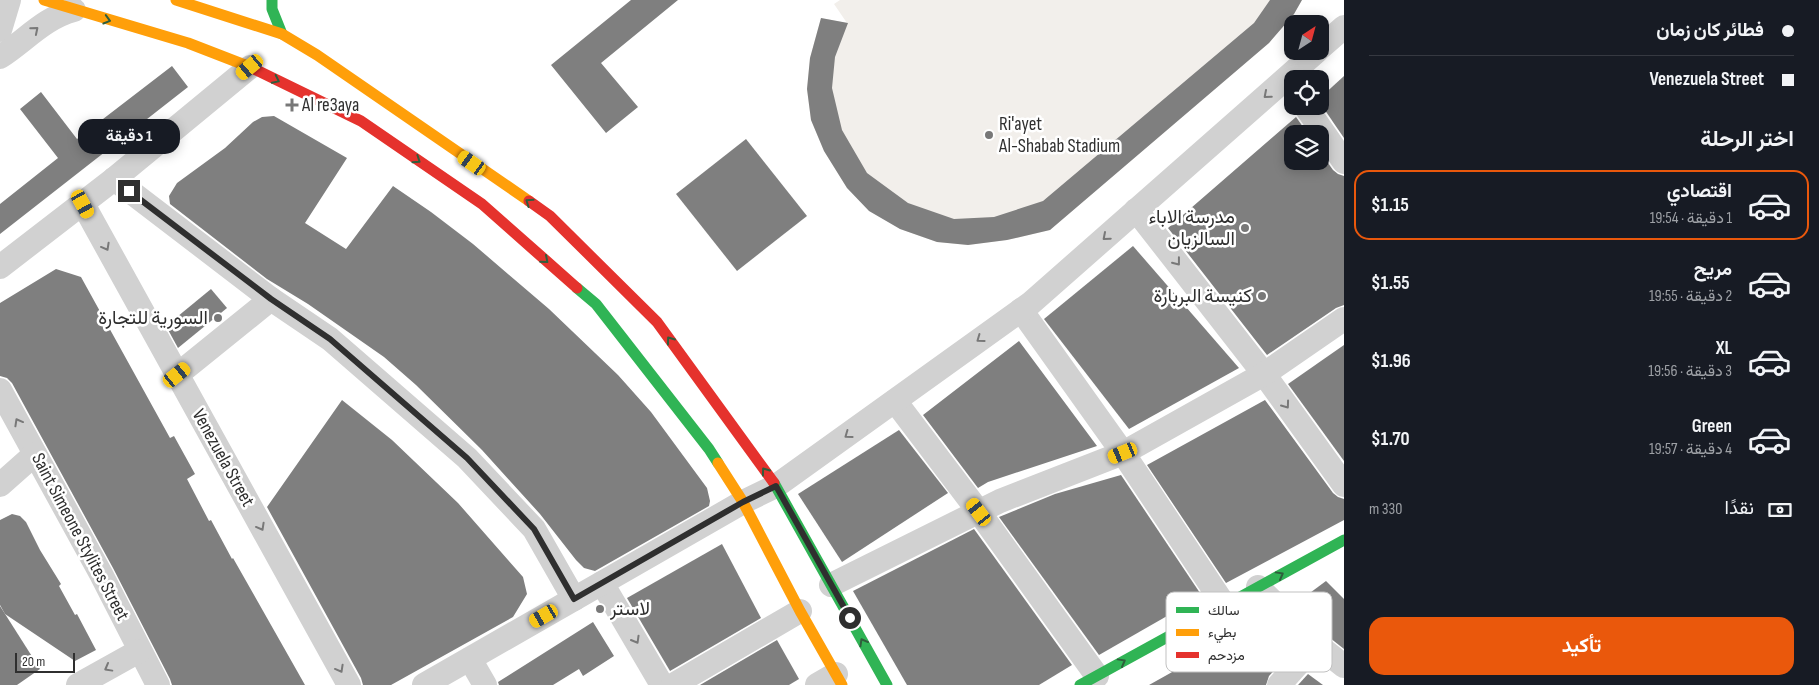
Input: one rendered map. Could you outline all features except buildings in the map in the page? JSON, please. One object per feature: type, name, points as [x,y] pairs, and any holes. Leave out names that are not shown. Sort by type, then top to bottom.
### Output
[{"type":"main road","points":[[44,0],[188,43],[250,67],[360,122],[482,204],[596,304],[709,449],[743,502],[800,611],[832,681]]},
{"type":"main road","points":[[176,0],[282,34],[317,55],[550,216],[657,322],[776,486],[887,685]]},
{"type":"main road","points":[[272,0],[272,9],[282,34]]},
{"type":"main road","points":[[1249,592],[1344,540]]},
{"type":"main road","points":[[1088,680],[1166,638]]},
{"type":"street","points":[[0,30],[9,0]]},
{"type":"street","points":[[0,57],[12,50],[56,15],[74,10]]},
{"type":"street","points":[[1329,40],[1344,27]]},
{"type":"street","points":[[1300,70],[1309,60]]},
{"type":"street","points":[[0,267],[83,204],[250,67]]},
{"type":"street","points":[[424,685],[743,502],[776,486],[1021,310],[1136,210],[1284,87]]},
{"type":"street","points":[[1311,115],[1344,162]]},
{"type":"street","points":[[114,179],[271,299],[330,339],[467,458],[534,529],[574,599]]},
{"type":"street","name":"Venezuela Street","points":[[83,204],[349,685]]},
{"type":"street","points":[[1136,210],[1264,374],[1344,486]]},
{"type":"street","points":[[177,375],[271,299]]},
{"type":"street","points":[[1021,310],[1123,453],[1216,592]]},
{"type":"street","points":[[831,585],[1000,502],[1123,453],[1264,374],[1344,318]]},
{"type":"street","name":"Saint Simeone Stylites Street","points":[[0,390],[101,574],[158,685]]},
{"type":"street","points":[[895,401],[979,512],[1088,680]]},
{"type":"street","points":[[0,485],[35,454]]},
{"type":"street","points":[[602,583],[662,685]]},
{"type":"street","points":[[1258,587],[1263,592]]},
{"type":"street","points":[[673,685],[800,611]]},
{"type":"street","points":[[78,685],[139,651]]},
{"type":"street","points":[[1332,657],[1344,666]]},
{"type":"street","points":[[470,659],[485,685]]},
{"type":"street","points":[[1279,685],[1291,672]]},
{"type":"shaded area","name":"Ri'ayet Al-Shabab Stadium","points":[[840,0],[1302,0],[1293,15],[1284,15],[1284,26],[1269,43],[1050,230],[1007,240],[968,245],[937,242],[900,229],[847,188],[824,151],[811,120],[807,89],[810,58],[821,18],[847,23],[834,4]]},
{"type":"traffic: fast","points":[[272,0],[272,9],[282,34]]},
{"type":"traffic: fast","points":[[577,288],[596,304],[718,463]]},
{"type":"traffic: fast","points":[[774,483],[887,685]]},
{"type":"traffic: fast","points":[[1249,592],[1344,540]]},
{"type":"traffic: fast","points":[[1080,685],[1166,638]]},
{"type":"traffic: slow","points":[[44,0],[188,43],[250,67]]},
{"type":"traffic: slow","points":[[176,0],[282,34],[317,55],[529,201]]},
{"type":"traffic: slow","points":[[718,463],[743,502],[800,611],[842,685]]},
{"type":"traffic: jam","points":[[250,67],[361,121],[482,204],[577,288]]},
{"type":"traffic: jam","points":[[529,201],[550,216],[657,322],[774,483]]},
{"type":"place","name":"Al re3aya","points":[[292,105]]},
{"type":"place","name":"Ri'ayet Al-Shabab Stadium","points":[[989,135]]},
{"type":"place","name":"مدرسة الاباء السالزيان","points":[[1245,228]]},
{"type":"place","name":"كنيسة البربارة","points":[[1262,296]]},
{"type":"place","name":"السورية للتجارة","points":[[218,318]]},
{"type":"place","name":"لاستر","points":[[600,609]]},
{"type":"route","points":[[129,191],[271,299],[330,339],[467,458],[534,529],[574,599],[743,502],[776,486],[850,618]]}]
